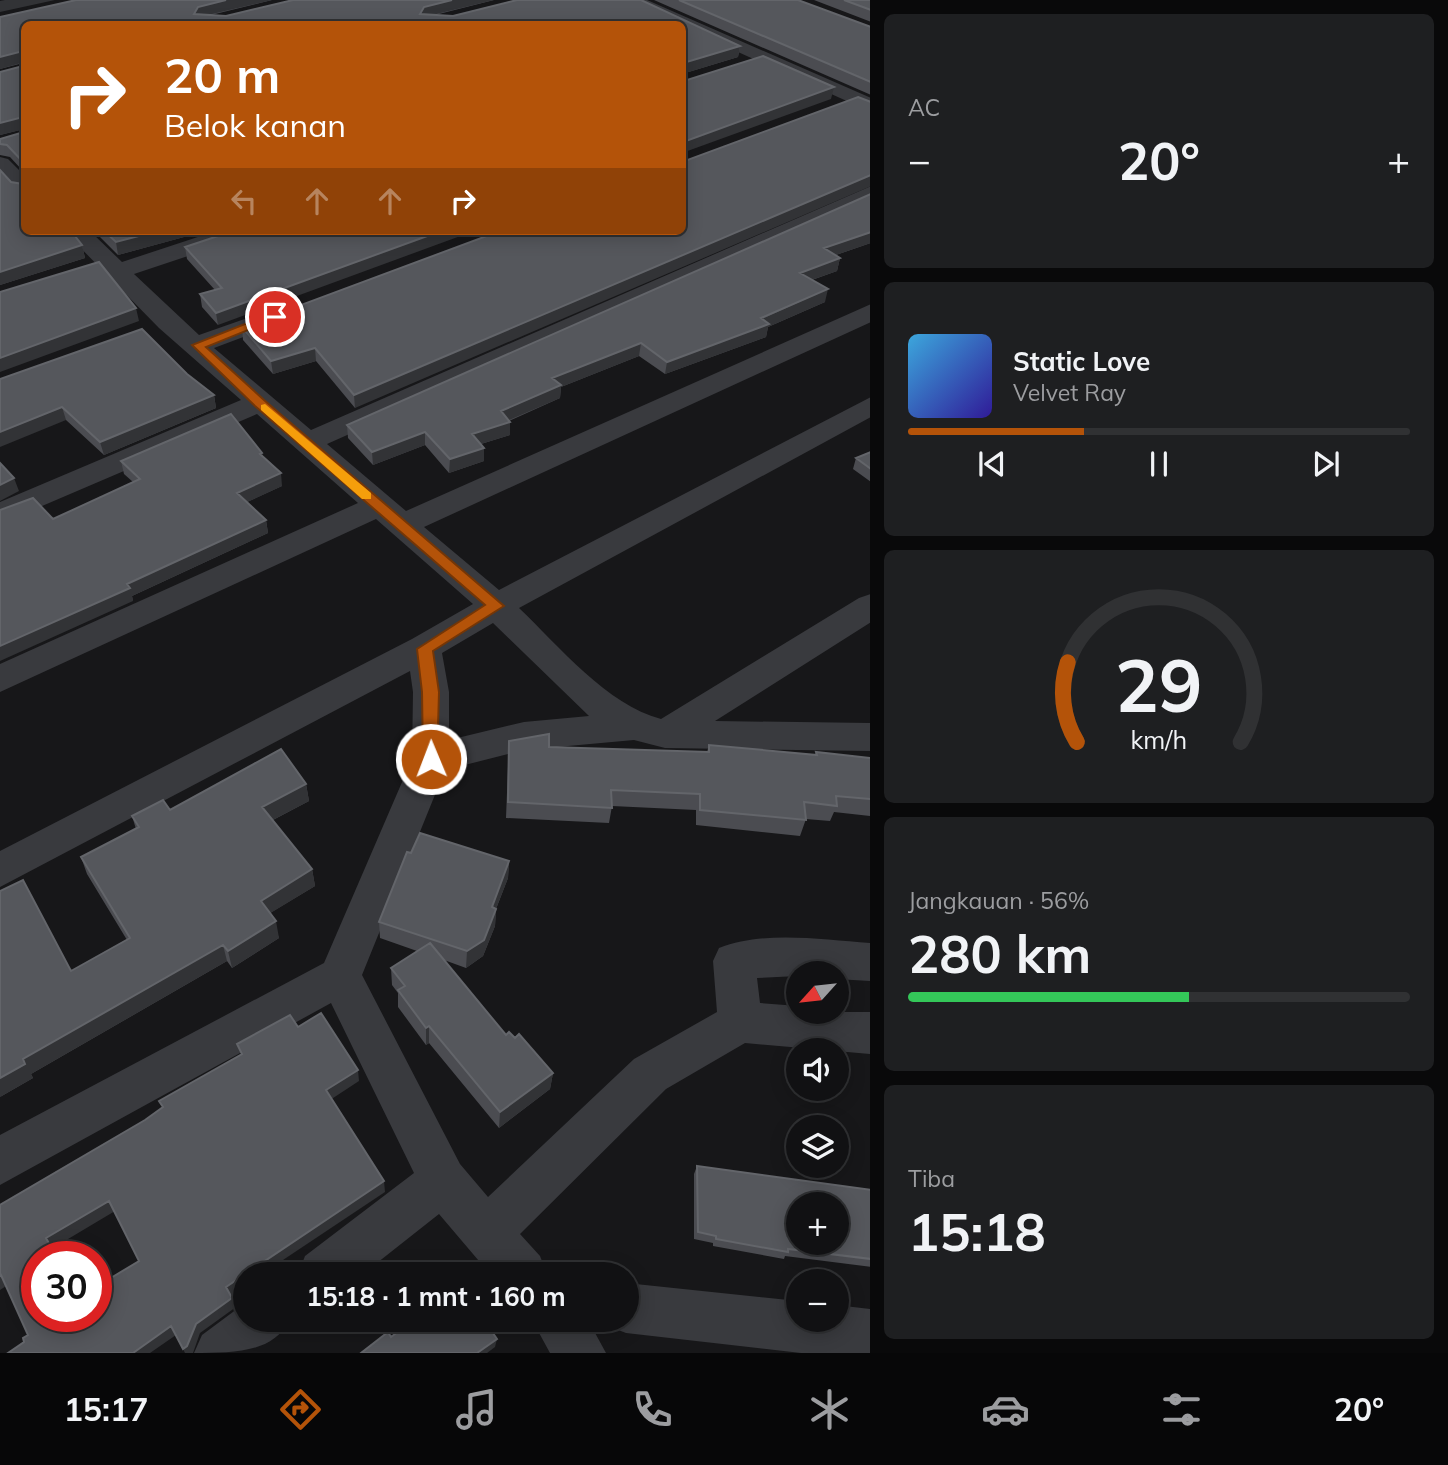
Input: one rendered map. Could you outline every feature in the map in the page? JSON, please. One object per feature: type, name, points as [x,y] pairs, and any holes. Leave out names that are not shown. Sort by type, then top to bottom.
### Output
[{"type":"street","points":[[644,2],[676,21]]},
{"type":"street","points":[[658,21],[669,18]]},
{"type":"street","points":[[686,25],[863,103]]},
{"type":"street","points":[[735,67],[761,58]]},
{"type":"street","points":[[831,109],[863,103]]},
{"type":"street","points":[[0,164],[21,185]]},
{"type":"street","points":[[0,197],[21,189]]},
{"type":"street","points":[[306,443],[870,193]]},
{"type":"street","points":[[79,235],[155,326],[198,345],[389,516],[496,606],[605,710],[649,730]]},
{"type":"street","points":[[103,267],[225,235]]},
{"type":"street","points":[[198,345],[313,303]]},
{"type":"street","points":[[0,679],[870,312]]},
{"type":"street","points":[[0,514],[260,403]]},
{"type":"street","points":[[0,870],[424,649],[496,606],[870,405]]},
{"type":"street","points":[[649,730],[870,606]]},
{"type":"street","points":[[0,1161],[340,976],[431,759],[430,692],[424,649]]},
{"type":"street","points":[[431,759],[524,736],[649,730],[870,737]]},
{"type":"street","points":[[740,1022],[734,961],[793,957],[870,961]]},
{"type":"street","points":[[340,976],[443,1181],[512,1262]]},
{"type":"street","points":[[487,1233],[650,1074],[740,1022],[870,1033]]},
{"type":"street","points":[[338,1262],[443,1181]]},
{"type":"street","points":[[639,1309],[870,1335]]},
{"type":"street","points":[[220,1353],[248,1332]]},
{"type":"street","points":[[566,1332],[580,1353]]},
{"type":"building","points":[[76,0],[226,0],[198,7],[194,14],[226,16],[293,0],[452,0],[424,7],[420,14],[453,16],[517,0],[641,0],[740,46],[686,62],[686,21],[21,21],[21,52],[0,57],[0,17]]},
{"type":"building","points":[[679,0],[798,0],[870,27],[870,82]]},
{"type":"building","points":[[844,0],[870,0],[870,10]]},
{"type":"building","points":[[763,56],[834,87],[686,141],[686,80]]},
{"type":"building","points":[[21,67],[21,118],[0,123],[0,72]]},
{"type":"building","points":[[858,97],[870,102],[870,175],[354,395],[315,348],[271,361],[242,327],[489,235],[686,235],[686,161]]},
{"type":"building","points":[[21,133],[21,160],[7,145],[0,144],[0,139]]},
{"type":"building","points":[[0,170],[11,182],[21,184],[21,235],[74,235],[82,245],[0,272]]},
{"type":"building","points":[[870,194],[870,232],[824,248],[840,258],[800,273],[828,289],[761,318],[769,324],[667,362],[641,343],[552,378],[561,385],[501,411],[510,422],[472,434],[484,448],[450,459],[425,432],[372,452],[347,425]]},
{"type":"building","points":[[108,235],[143,235],[116,242]]},
{"type":"building","points":[[221,235],[430,235],[216,313],[200,294],[222,288],[185,247]]},
{"type":"building","points":[[99,262],[136,308],[0,358],[0,292]]},
{"type":"building","points":[[142,329],[187,374],[214,395],[100,442],[62,407],[0,432],[0,379]]},
{"type":"building","points":[[231,414],[262,453],[260,454],[281,473],[237,493],[266,520],[127,584],[130,588],[0,646],[0,510],[33,498],[53,519],[140,479],[121,461]]},
{"type":"building","points":[[870,452],[870,468],[856,458]]},
{"type":"building","points":[[0,463],[14,478],[0,485]]},
{"type":"building","points":[[549,734],[549,747],[709,752],[709,745],[870,758],[870,799],[836,796],[837,806],[804,802],[806,820],[700,810],[700,794],[611,790],[612,808],[508,802],[509,741]]},
{"type":"building","points":[[281,749],[306,784],[262,807],[312,869],[261,901],[276,921],[228,951],[223,945],[23,1059],[25,1064],[0,1078],[0,891],[23,880],[71,971],[130,938],[81,857],[139,827],[132,816],[163,800],[170,810]]},
{"type":"building","points":[[420,833],[509,861],[492,907],[496,909],[484,940],[467,951],[379,922],[407,852],[411,853]]},
{"type":"building","points":[[430,943],[506,1035],[509,1032],[515,1038],[519,1034],[553,1073],[500,1112],[429,1026],[426,1028],[398,990],[405,986],[391,968]]},
{"type":"building","points":[[321,1013],[358,1070],[326,1090],[384,1181],[263,1262],[233,1262],[233,1282],[226,1287],[232,1298],[196,1324],[187,1346],[183,1349],[171,1326],[133,1353],[8,1353],[24,1342],[27,1332],[112,1332],[112,1277],[139,1261],[109,1201],[46,1238],[48,1241],[21,1241],[21,1319],[0,1276],[0,1205],[145,1120],[163,1107],[159,1101],[242,1054],[237,1044],[290,1015],[298,1027]]},
{"type":"building","points":[[697,1166],[870,1190],[870,1259],[838,1255],[849,1255],[849,1192],[786,1192],[786,1252],[716,1239],[716,1236],[698,1232]]},
{"type":"building","points":[[388,1332],[391,1337],[398,1332],[492,1332],[497,1339],[477,1353],[361,1353]]},
{"type":"slow traffic","points":[[265,408],[366,496]]},
{"type":"route","points":[[275,317],[198,345],[377,506],[496,606],[424,649],[430,692],[431,759]]}]
